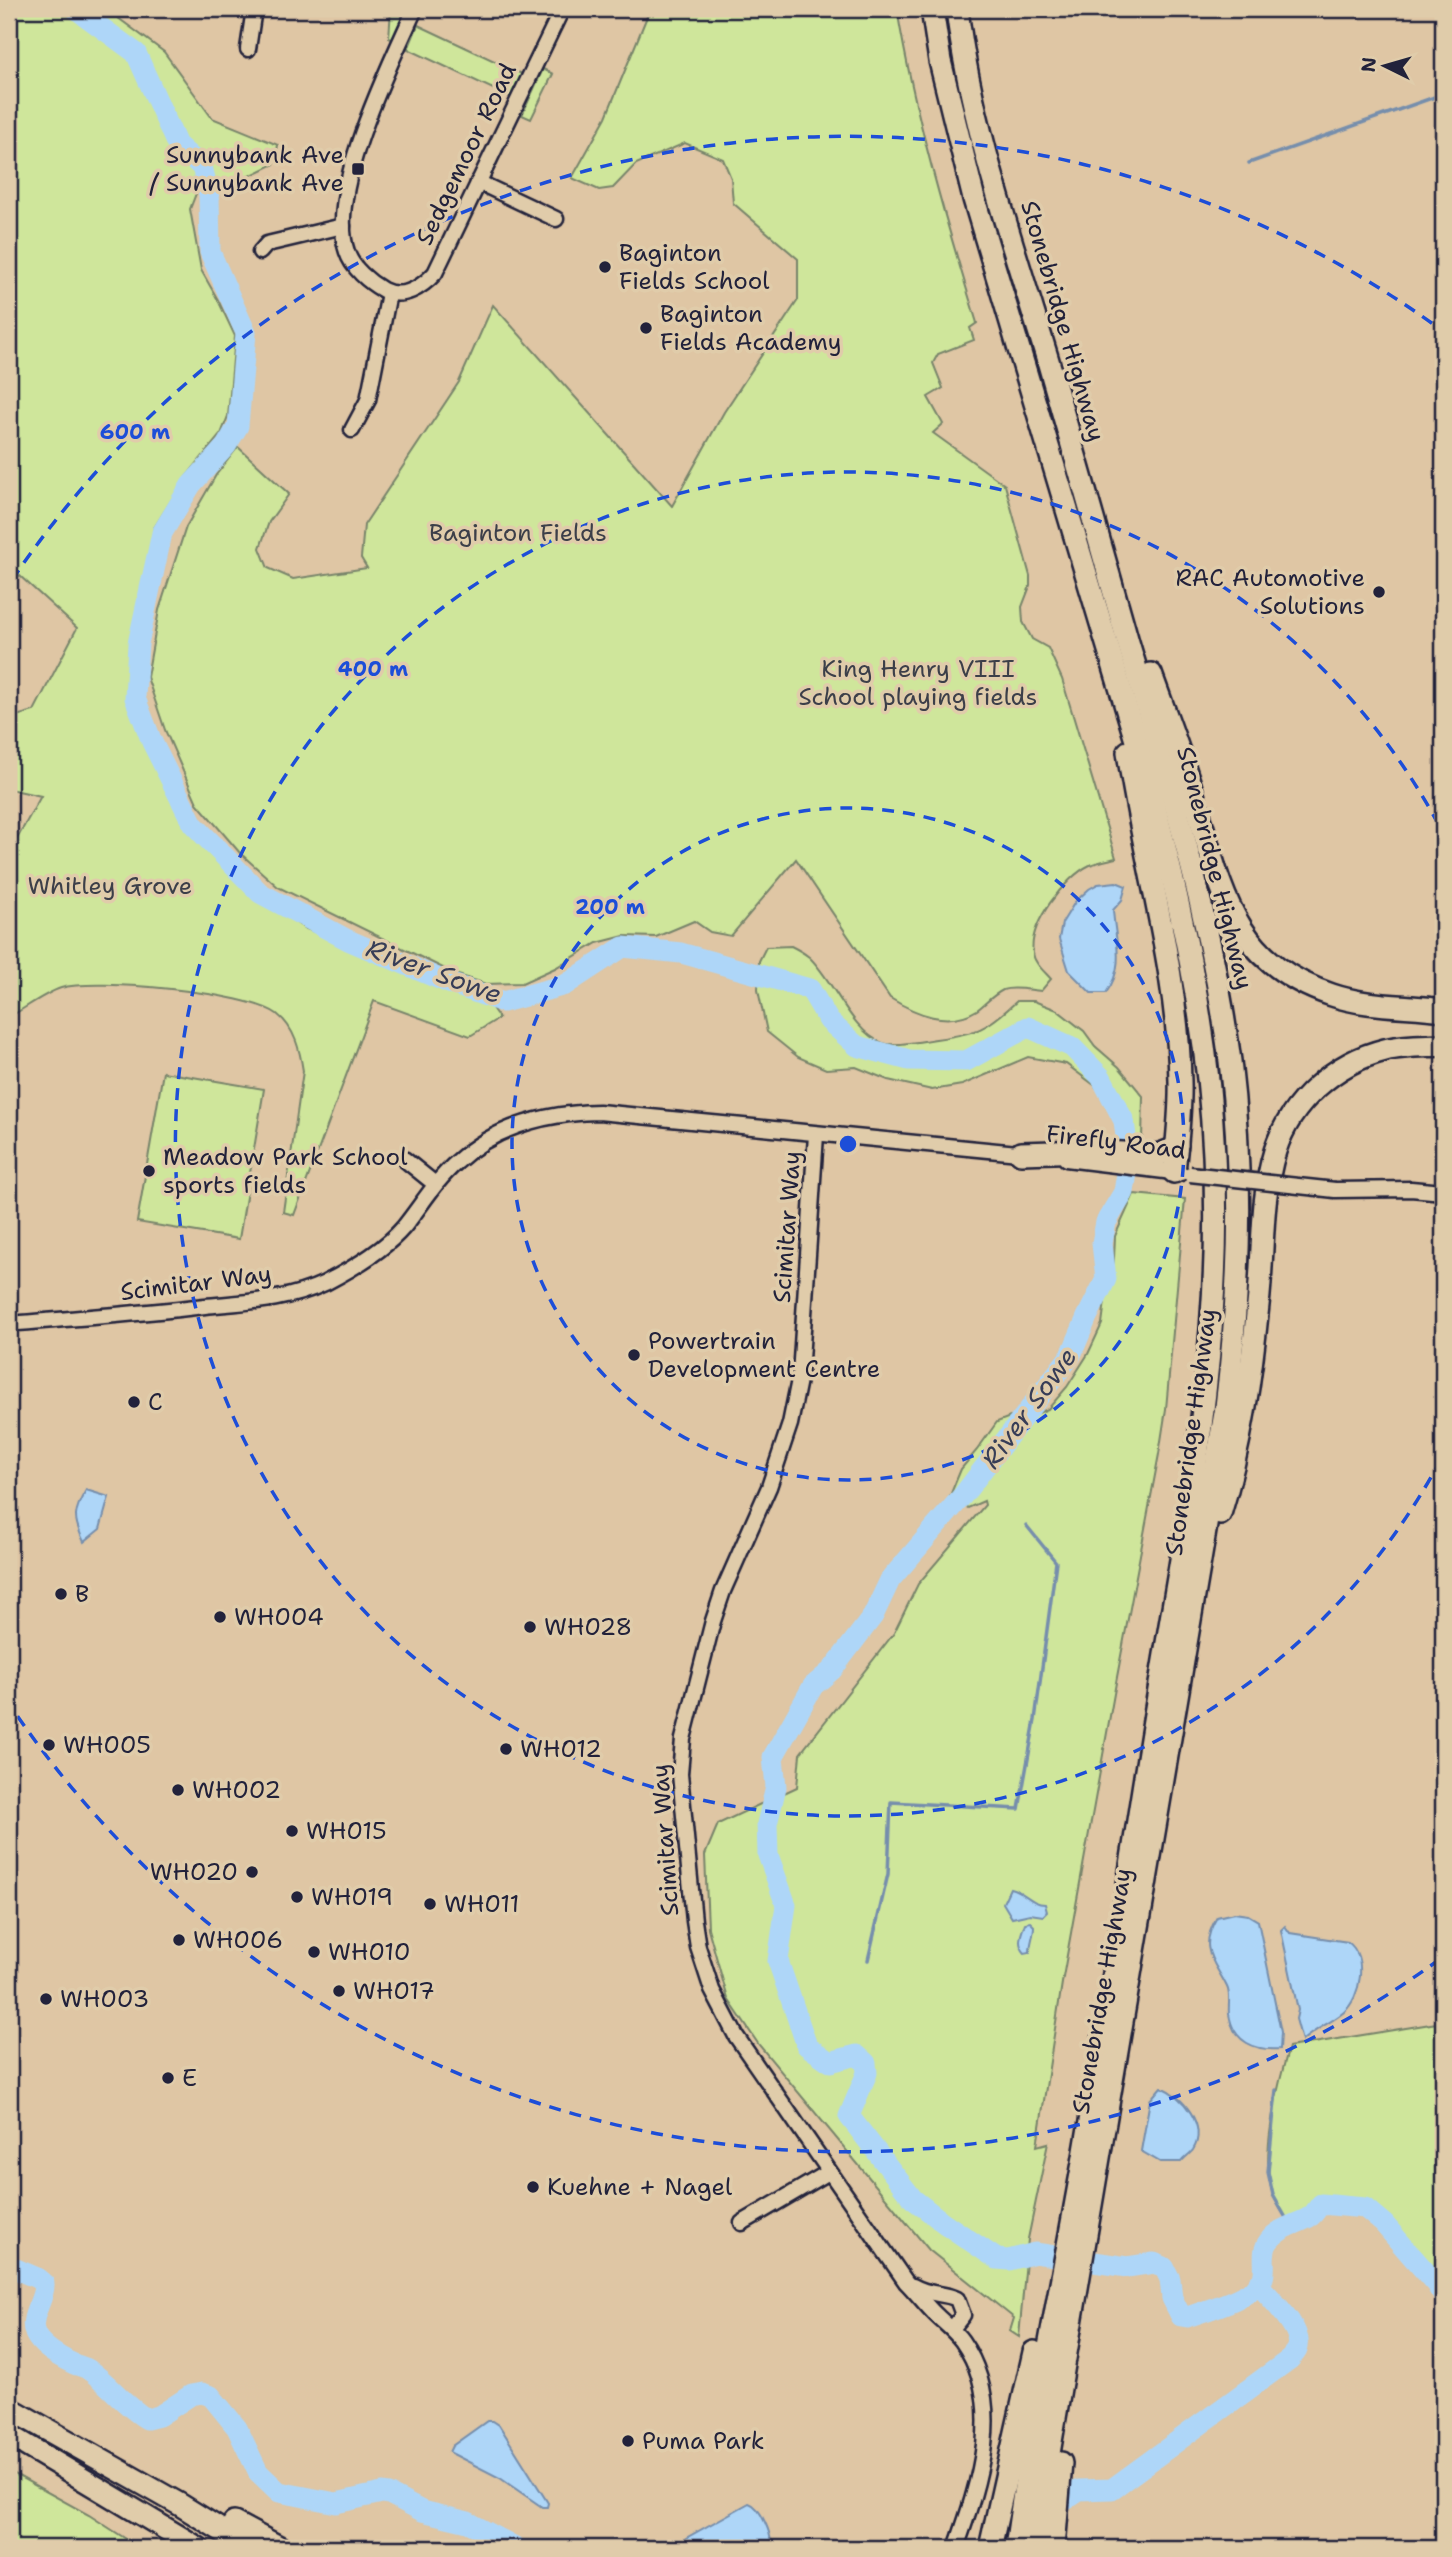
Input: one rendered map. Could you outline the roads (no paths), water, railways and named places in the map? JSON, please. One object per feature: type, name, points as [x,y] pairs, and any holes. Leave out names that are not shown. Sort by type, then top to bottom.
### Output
[{"type":"highway","name":"Stonebridge Highway","points":[[932,9],[940,61],[974,199],[1168,855],[1196,985],[1207,1065],[1214,1156],[1216,1254],[1212,1332],[1192,1484],[1072,2231],[1050,2488],[1042,2533],[1054,2548]]},
{"type":"highway","name":"Stonebridge Highway","points":[[957,9],[979,120],[1004,217],[1173,794],[1203,907],[1220,996],[1237,1142],[1238,1262],[1231,1362],[1218,1459],[1124,2020],[1072,2231]]},
{"type":"highway","points":[[1114,593],[1137,637],[1168,719],[1223,895],[1245,937],[1278,970],[1314,989],[1368,1003],[1443,1010]]},
{"type":"highway","points":[[1021,1153],[1171,1163],[1180,1079],[1175,1013],[1131,774],[1117,681]]},
{"type":"highway","points":[[1193,1602],[1236,1461],[1259,1303],[1266,1198],[1275,1149],[1306,1098],[1326,1079],[1357,1060],[1385,1050],[1443,1045]]},
{"type":"highway","name":"Stonebridge Highway","points":[[1016,2548],[1021,2507],[1068,2283]]},
{"type":"highway","points":[[992,2540],[1068,2283]]},
{"type":"highway","points":[[9,2408],[179,2504],[250,2548]]},
{"type":"highway","points":[[9,2435],[198,2548]]},
{"type":"highway","points":[[179,2504],[217,2514],[281,2548]]},
{"type":"street","points":[[248,49],[254,9]]},
{"type":"street","points":[[352,429],[368,400],[389,293],[366,278],[347,253],[343,226],[350,171],[359,140],[415,9]]},
{"type":"street","name":"Sedgemoor Road","points":[[389,293],[413,290],[435,273],[562,9]]},
{"type":"street","points":[[478,182],[556,219]]},
{"type":"street","points":[[260,252],[267,244],[343,226]]},
{"type":"street","name":"Scimitar Way","points":[[9,1324],[267,1300],[322,1284],[372,1255],[401,1230],[435,1184],[458,1161],[501,1132],[523,1122],[554,1115],[599,1112],[816,1135],[800,1375],[790,1424],[769,1487],[723,1591],[684,1739],[680,1774],[694,1921],[698,1947],[712,1990],[736,2036],[906,2282],[933,2313],[952,2329],[971,2359],[981,2389],[986,2421],[983,2456],[956,2548]]},
{"type":"street","name":"Firefly Road","points":[[816,1135],[1021,1153]]},
{"type":"street","points":[[404,1159],[435,1184]]},
{"type":"street","name":"Firefly Road","points":[[1171,1163],[1335,1190],[1411,1189],[1443,1192]]},
{"type":"street","name":"Firefly Road","points":[[1411,1189],[1443,1181]]},
{"type":"street","points":[[742,2223],[829,2172]]},
{"type":"street","points":[[906,2282],[924,2293],[948,2295],[957,2299],[963,2315],[952,2329]]},
{"type":"water","points":[[1116,882],[1126,886],[1122,900],[1113,910],[1118,953],[1116,973],[1106,993],[1091,993],[1069,971],[1059,939],[1062,923],[1075,902],[1089,889],[1098,884]]},
{"type":"water","points":[[86,1490],[109,1497],[100,1529],[84,1542],[76,1516]]},
{"type":"water","points":[[1010,1888],[1045,1904],[1047,1912],[1043,1916],[1030,1914],[1012,1918],[1003,1903]]},
{"type":"water","points":[[1234,1913],[1248,1915],[1258,1921],[1281,2032],[1280,2049],[1262,2048],[1247,2043],[1240,2038],[1231,2024],[1228,1990],[1208,1946],[1211,1928],[1217,1917]]},
{"type":"water","points":[[1030,1922],[1034,1926],[1030,1952],[1025,1953],[1020,1939],[1025,1923]]},
{"type":"water","points":[[1285,1926],[1290,1933],[1348,1942],[1358,1957],[1360,1967],[1358,1987],[1350,2005],[1339,2016],[1302,2041],[1281,1930]]},
{"type":"water","points":[[1161,2087],[1185,2105],[1195,2122],[1197,2141],[1193,2150],[1181,2162],[1160,2162],[1141,2151],[1150,2100]]},
{"type":"water","points":[[487,2421],[499,2425],[548,2503],[547,2507],[542,2507],[500,2478],[449,2452],[452,2446]]},
{"type":"water","points":[[749,2503],[765,2522],[770,2548],[685,2548],[686,2538]]},
{"type":"waterway","name":"River Sowe","points":[[76,9],[136,53],[177,145],[202,167],[209,194],[210,252],[246,333],[238,426],[226,446],[191,485],[162,533],[138,644],[135,698],[152,742],[193,824],[260,893],[348,940],[449,983],[503,1002],[565,985],[623,947],[681,953],[810,989],[829,1021],[857,1046],[909,1060],[966,1061],[1028,1027],[1072,1047],[1101,1077],[1124,1121],[1129,1160],[1124,1192],[1106,1222],[1102,1243],[1106,1279],[1071,1355],[964,1494],[890,1580],[873,1616],[832,1670],[813,1686],[773,1757],[776,1787],[767,1824],[768,1855],[786,1905],[778,1961],[807,2046],[830,2062],[857,2055],[866,2063],[867,2073],[849,2116],[913,2199],[997,2259],[1009,2260],[1035,2253],[1127,2267],[1154,2263],[1164,2267],[1170,2279],[1172,2298],[1181,2316],[1187,2317],[1241,2297],[1259,2285],[1263,2278],[1265,2250],[1269,2241],[1283,2229],[1311,2216],[1321,2204],[1365,2208],[1384,2224],[1443,2295]]},
{"type":"waterway","points":[[1249,163],[1443,94]]},
{"type":"waterway","points":[[868,1960],[888,1874],[891,1802],[1019,1809],[1035,1720],[1056,1562],[1026,1525]]},
{"type":"waterway","points":[[1276,2090],[1268,2172],[1273,2195],[1290,2225]]},
{"type":"waterway","points":[[9,2266],[37,2278],[44,2284],[33,2324],[40,2341],[56,2355],[89,2370],[147,2419],[159,2416],[191,2395],[202,2393],[211,2396],[237,2428],[258,2472],[279,2492],[336,2503],[382,2493],[389,2494],[422,2511],[468,2522],[517,2548]]},
{"type":"waterway","points":[[992,2548],[1079,2490],[1112,2489],[1290,2359],[1297,2350],[1298,2342],[1292,2324],[1258,2284]]},
{"type":"place","name":"Sunnybank Ave / Sunnybank Ave","points":[[358,169]]},
{"type":"place","name":"Baginton Fields School","points":[[605,267]]},
{"type":"place","name":"Baginton Fields Academy","points":[[646,328]]},
{"type":"place","name":"RAC Automotive Solutions","points":[[1379,592]]},
{"type":"place","name":"Meadow Park School sports fields","points":[[149,1171]]},
{"type":"place","name":"Powertrain Development Centre","points":[[634,1355]]},
{"type":"place","name":"C","points":[[134,1402]]},
{"type":"place","name":"B","points":[[61,1594]]},
{"type":"place","name":"WH004","points":[[220,1617]]},
{"type":"place","name":"WH028","points":[[530,1627]]},
{"type":"place","name":"WH005","points":[[49,1745]]},
{"type":"place","name":"WH012","points":[[506,1749]]},
{"type":"place","name":"WH002","points":[[178,1790]]},
{"type":"place","name":"WH015","points":[[292,1831]]},
{"type":"place","name":"WH020","points":[[252,1872]]},
{"type":"place","name":"WH019","points":[[297,1897]]},
{"type":"place","name":"WH011","points":[[430,1904]]},
{"type":"place","name":"WH006","points":[[179,1940]]},
{"type":"place","name":"WH010","points":[[314,1952]]},
{"type":"place","name":"WH017","points":[[339,1991]]},
{"type":"place","name":"WH003","points":[[46,1999]]},
{"type":"place","name":"E","points":[[168,2078]]},
{"type":"place","name":"Kuehne + Nagel","points":[[533,2187]]},
{"type":"place","name":"Puma Park","points":[[628,2441]]},
{"type":"park label","name":"Baginton Fields","points":[[518,533]]},
{"type":"park label","name":"King Henry VIII School playing fields","points":[[918,683]]},
{"type":"park label","name":"Whitley Grove","points":[[110,886]]}]
